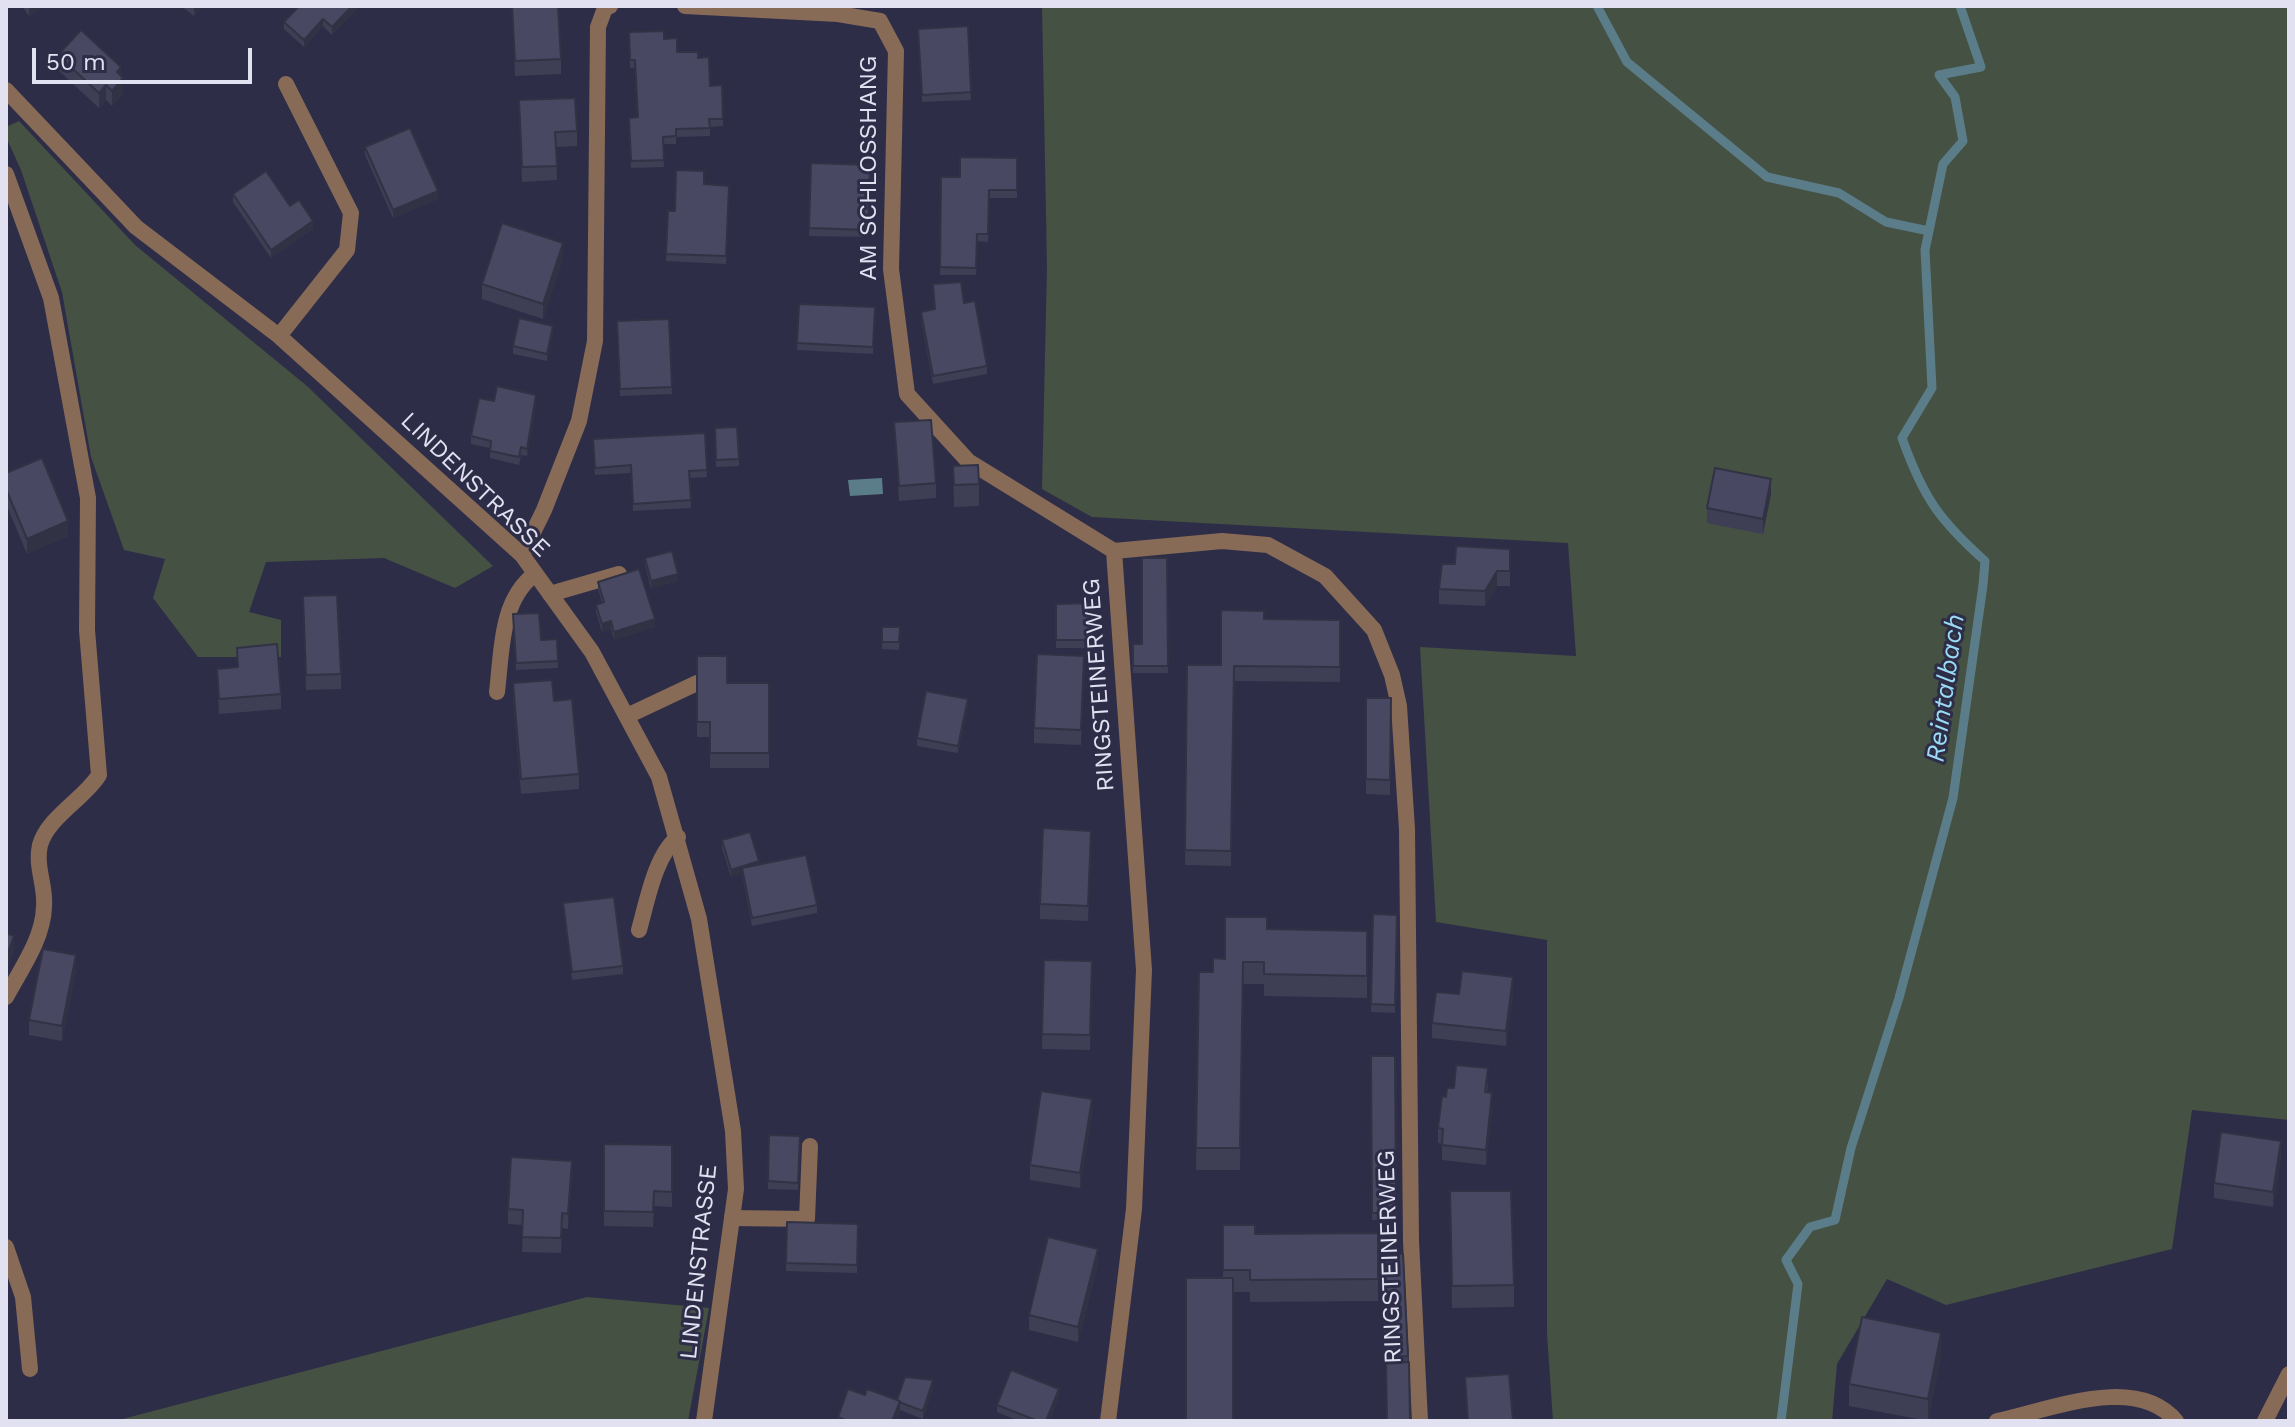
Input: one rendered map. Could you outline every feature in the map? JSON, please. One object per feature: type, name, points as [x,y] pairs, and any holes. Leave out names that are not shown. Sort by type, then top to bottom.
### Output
[{"type":"street","points":[[522,555],[544,510],[579,421],[595,341],[598,27],[605,8],[610,6]]},
{"type":"street","name":"AM SCHLOSSHANG","points":[[685,6],[838,14],[880,21],[896,51],[891,269],[907,394],[968,461],[1114,551]]},
{"type":"street","points":[[279,336],[347,250],[351,213],[286,84]]},
{"type":"street","name":"LINDENSTRASSE","points":[[6,90],[136,227],[279,336],[522,555],[592,652],[659,777],[699,919],[733,1131],[736,1189],[704,1421]]},
{"type":"street","points":[[6,174],[51,298],[88,498],[87,630],[99,775],[90,790],[49,829],[41,845],[38,873],[45,904],[41,930],[6,997]]},
{"type":"street","name":"RINGSTEINERWEG","points":[[1108,1421],[1134,1209],[1144,970],[1114,551],[1222,541],[1268,545],[1325,576],[1374,630],[1392,675],[1399,706],[1407,829],[1411,1241],[1420,1421]]},
{"type":"street","points":[[497,692],[508,613],[518,586],[535,574]]},
{"type":"street","points":[[550,594],[619,574]]},
{"type":"street","points":[[627,716],[697,683]]},
{"type":"street","points":[[639,930],[657,874],[671,842],[678,837]]},
{"type":"street","points":[[732,1218],[807,1219],[810,1146]]},
{"type":"street","points":[[6,1247],[23,1297],[30,1369]]},
{"type":"street","points":[[2265,1421],[2289,1374]]},
{"type":"street","points":[[1997,1421],[2118,1395],[2164,1406],[2176,1421]]},
{"type":"green space","points":[[1042,6],[2289,6],[2289,1120],[2192,1110],[2172,1249],[1946,1305],[1887,1279],[1837,1364],[1832,1421],[1553,1421],[1547,1334],[1547,940],[1436,922],[1420,647],[1576,656],[1568,543],[1092,517],[1042,489],[1047,267]]},
{"type":"green space","points":[[19,121],[135,245],[307,386],[493,566],[455,588],[384,558],[266,562],[249,612],[281,620],[281,657],[198,657],[153,598],[165,559],[124,550],[91,457],[62,292],[21,170],[6,137],[6,127]]},
{"type":"green space","points":[[587,1297],[709,1308],[688,1421],[115,1421]]},
{"type":"water","points":[[882,478],[883,494],[850,496],[848,480]]},
{"type":"building","points":[[299,6],[352,6],[332,27],[323,19],[304,40],[284,22]]},
{"type":"building","points":[[512,6],[558,6],[561,59],[515,61]]},
{"type":"building","points":[[968,26],[971,92],[922,95],[918,29]]},
{"type":"building","points":[[81,30],[121,67],[117,72],[123,78],[112,91],[106,85],[99,93],[58,55]]},
{"type":"building","points":[[664,31],[664,39],[677,38],[677,52],[698,52],[698,58],[709,57],[710,86],[722,85],[723,119],[709,119],[710,128],[676,129],[676,136],[663,137],[664,160],[631,161],[629,118],[638,117],[635,60],[630,60],[629,32]]},
{"type":"building","points":[[575,98],[577,131],[555,132],[557,166],[522,167],[519,100]]},
{"type":"building","points":[[410,128],[438,191],[393,210],[365,147]]},
{"type":"building","points":[[960,157],[1017,158],[1017,190],[989,190],[988,234],[977,234],[976,268],[940,267],[941,177],[960,177]]},
{"type":"building","points":[[811,163],[870,165],[868,230],[809,228]]},
{"type":"building","points":[[676,170],[704,171],[704,184],[729,186],[726,256],[666,254],[668,211],[675,211]]},
{"type":"building","points":[[266,171],[290,206],[299,200],[313,221],[271,250],[233,194]]},
{"type":"building","points":[[502,223],[563,243],[543,304],[482,284]]},
{"type":"building","points":[[961,282],[964,303],[975,301],[987,366],[933,376],[921,312],[935,309],[933,284]]},
{"type":"building","points":[[799,304],[875,307],[873,347],[797,343]]},
{"type":"building","points":[[519,318],[553,326],[547,354],[513,346]]},
{"type":"building","points":[[669,319],[672,387],[620,389],[617,321]]},
{"type":"building","points":[[497,386],[536,395],[527,449],[521,447],[519,457],[490,451],[491,441],[471,436],[479,398],[494,401]]},
{"type":"building","points":[[931,420],[936,483],[899,486],[894,422]]},
{"type":"building","points":[[737,427],[739,459],[716,460],[715,428]]},
{"type":"building","points":[[705,433],[707,470],[689,471],[691,500],[633,504],[631,465],[595,468],[593,439]]},
{"type":"building","points":[[42,458],[68,521],[27,539],[6,489],[6,473]]},
{"type":"building","points":[[978,465],[979,484],[954,485],[953,466]]},
{"type":"building","points":[[1715,468],[1771,479],[1763,519],[1707,508]]},
{"type":"building","points":[[1456,546],[1510,549],[1510,571],[1497,571],[1485,591],[1439,589],[1442,564],[1455,564]]},
{"type":"building","points":[[672,551],[678,574],[651,581],[645,558]]},
{"type":"building","points":[[1142,558],[1167,558],[1168,666],[1133,666],[1133,644],[1142,644]]},
{"type":"building","points":[[639,569],[655,619],[614,632],[611,621],[602,624],[596,605],[604,602],[598,582]]},
{"type":"building","points":[[337,595],[341,674],[306,675],[303,596]]},
{"type":"building","points":[[1095,603],[1096,640],[1056,640],[1056,604]]},
{"type":"building","points":[[1221,610],[1264,611],[1264,619],[1340,620],[1340,667],[1234,666],[1231,851],[1185,850],[1187,665],[1221,665]]},
{"type":"building","points":[[539,613],[541,640],[557,639],[558,661],[516,663],[513,614]]},
{"type":"building","points":[[882,627],[900,627],[899,642],[882,642]]},
{"type":"building","points":[[277,644],[281,694],[219,699],[217,669],[238,667],[237,648]]},
{"type":"building","points":[[1037,654],[1084,656],[1081,730],[1034,728]]},
{"type":"building","points":[[697,656],[727,656],[727,683],[769,683],[769,753],[710,753],[710,722],[697,722]]},
{"type":"building","points":[[552,680],[554,701],[572,699],[579,774],[521,779],[513,683]]},
{"type":"building","points":[[926,691],[968,699],[958,746],[917,738]]},
{"type":"building","points":[[1366,698],[1391,698],[1390,780],[1366,779]]},
{"type":"building","points":[[1043,828],[1091,831],[1088,906],[1040,904]]},
{"type":"building","points":[[750,832],[759,861],[731,870],[722,840]]},
{"type":"building","points":[[806,855],[817,905],[752,918],[742,868]]},
{"type":"building","points":[[614,897],[623,966],[572,972],[563,903]]},
{"type":"building","points":[[1373,914],[1397,915],[1395,1005],[1371,1004]]},
{"type":"building","points":[[1225,917],[1267,917],[1267,929],[1367,931],[1367,976],[1264,974],[1264,962],[1243,962],[1240,1148],[1196,1148],[1199,972],[1213,972],[1213,958],[1225,959]]},
{"type":"building","points":[[6,933],[14,936],[6,958]]},
{"type":"building","points":[[43,949],[76,955],[62,1026],[29,1020]]},
{"type":"building","points":[[1044,960],[1092,961],[1090,1035],[1042,1034]]},
{"type":"building","points":[[1462,971],[1513,977],[1506,1031],[1432,1023],[1436,992],[1459,994]]},
{"type":"building","points":[[1371,1056],[1395,1056],[1396,1213],[1372,1213]]},
{"type":"building","points":[[1456,1065],[1488,1068],[1485,1092],[1492,1093],[1486,1150],[1442,1145],[1443,1129],[1438,1128],[1442,1096],[1446,1097],[1447,1088],[1454,1088]]},
{"type":"building","points":[[1041,1091],[1092,1099],[1080,1173],[1030,1165]]},
{"type":"building","points":[[2221,1132],[2281,1141],[2273,1192],[2214,1183]]},
{"type":"building","points":[[769,1135],[800,1136],[798,1183],[768,1181]]},
{"type":"building","points":[[604,1144],[672,1145],[672,1192],[654,1191],[653,1212],[604,1211]]},
{"type":"building","points":[[511,1157],[572,1161],[568,1214],[562,1213],[561,1238],[522,1237],[523,1210],[508,1209]]},
{"type":"building","points":[[1450,1191],[1511,1191],[1514,1285],[1452,1286]]},
{"type":"building","points":[[787,1222],[858,1224],[857,1265],[786,1263]]},
{"type":"building","points":[[1223,1225],[1255,1225],[1255,1234],[1378,1233],[1378,1279],[1250,1280],[1250,1270],[1223,1270]]},
{"type":"building","points":[[1048,1237],[1098,1249],[1078,1327],[1029,1315]]},
{"type":"building","points":[[1380,1254],[1403,1254],[1408,1356],[1385,1357]]},
{"type":"building","points":[[1186,1278],[1233,1278],[1233,1421],[1186,1421]]},
{"type":"building","points":[[1862,1317],[1941,1333],[1928,1399],[1849,1384]]},
{"type":"building","points":[[1409,1362],[1410,1421],[1387,1421],[1386,1363]]},
{"type":"building","points":[[1011,1370],[1059,1389],[1046,1421],[1038,1421],[997,1405]]},
{"type":"building","points":[[1509,1374],[1513,1421],[1468,1421],[1465,1377]]},
{"type":"building","points":[[905,1377],[933,1380],[923,1411],[897,1400]]},
{"type":"building","points":[[848,1389],[865,1395],[867,1389],[900,1401],[892,1421],[848,1421],[838,1417]]},
{"type":"waterway","points":[[1597,6],[1627,62],[1767,177],[1839,193],[1886,222],[1929,231]]},
{"type":"waterway","name":"Reintalbach","points":[[1781,1421],[1798,1284],[1786,1260],[1810,1227],[1835,1220],[1851,1148],[1899,998],[1953,798],[1983,585],[1985,561],[1934,506],[1917,476],[1902,438],[1932,388],[1925,250],[1943,164],[1963,141],[1955,97],[1939,75],[1981,67],[1960,6]]}]
